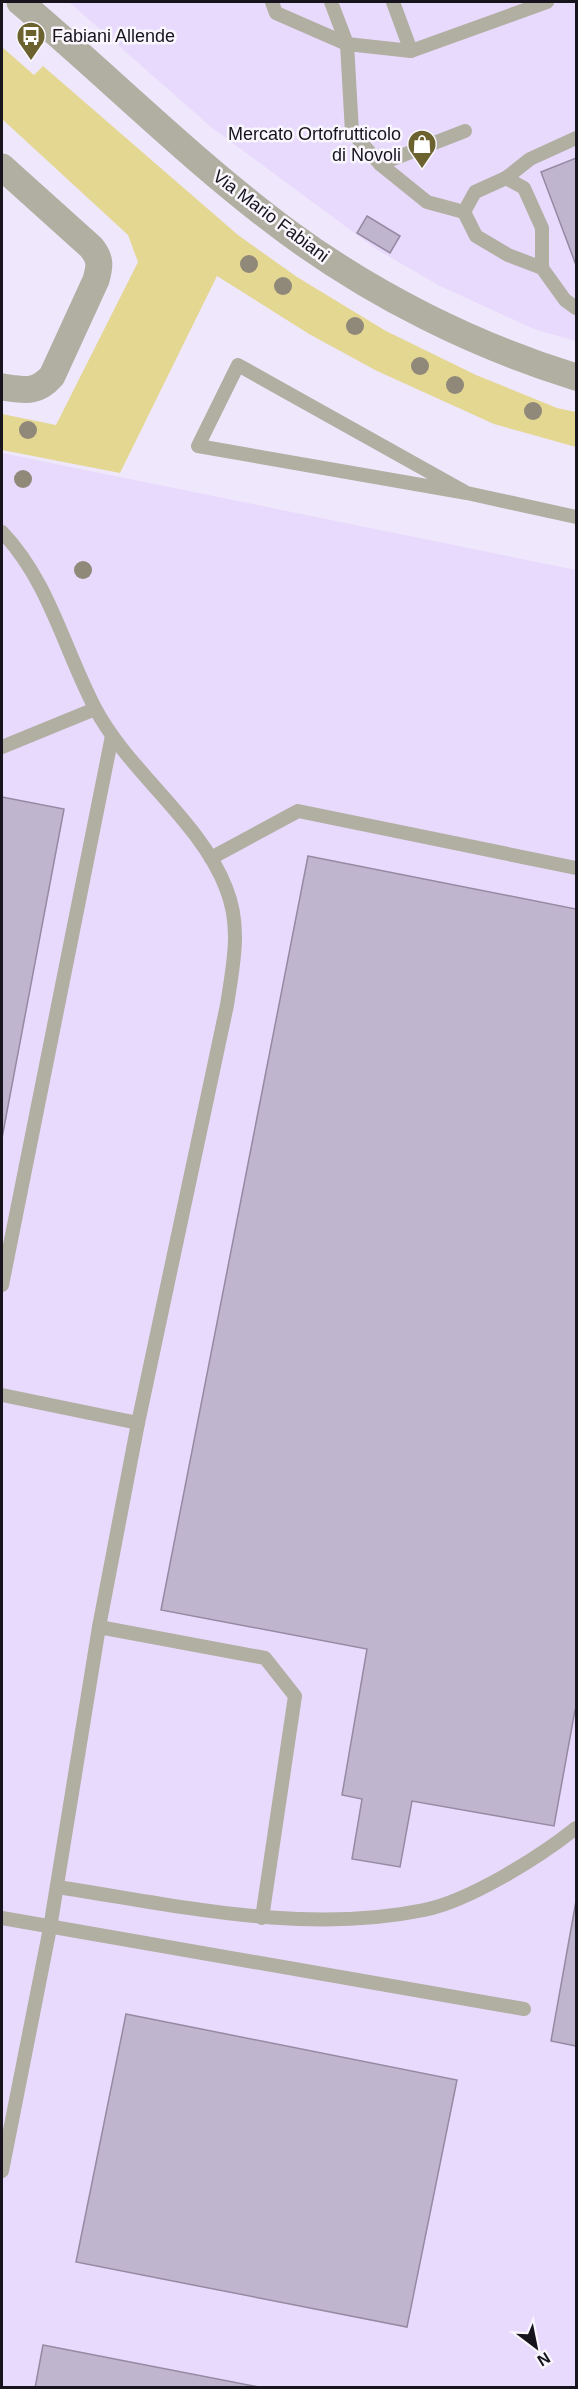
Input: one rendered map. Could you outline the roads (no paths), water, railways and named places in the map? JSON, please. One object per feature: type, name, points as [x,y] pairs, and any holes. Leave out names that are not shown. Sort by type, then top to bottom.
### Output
[{"type":"street","name":"Via Mario Fabiani","points":[[20,2],[203,164],[305,244],[339,267],[449,327],[511,355],[568,374]]},
{"type":"street","points":[[2,167],[86,242],[98,256],[100,267],[52,376],[43,386],[36,389],[2,387]]},
{"type":"lane","points":[[272,2],[276,12],[346,44],[411,51],[547,2]]},
{"type":"lane","points":[[331,2],[346,44],[352,132],[380,164],[427,202],[464,212],[476,236],[508,255],[542,268],[565,300],[576,308]]},
{"type":"lane","points":[[393,2],[411,51]]},
{"type":"lane","points":[[380,164],[465,131]]},
{"type":"lane","points":[[464,212],[475,192],[506,178],[530,159],[576,138]]},
{"type":"lane","points":[[506,178],[524,188],[542,228],[542,268]]},
{"type":"lane","points":[[466,493],[238,364],[198,446],[466,493],[576,518]]},
{"type":"lane","points":[[2,532],[20,554],[42,590],[95,709],[112,736],[210,858],[227,889],[235,920],[236,949],[225,1016],[138,1423],[99,1627],[50,1928],[2,2171]]},
{"type":"lane","points":[[2,747],[95,709]]},
{"type":"lane","points":[[2,1285],[112,736]]},
{"type":"lane","points":[[210,858],[298,811],[576,868]]},
{"type":"lane","points":[[2,1395],[138,1423]]},
{"type":"lane","points":[[99,1627],[265,1658],[295,1696],[262,1918]]},
{"type":"lane","points":[[57,1887],[262,1918],[374,1916],[426,1910],[457,1900],[557,1843],[576,1828]]},
{"type":"lane","points":[[2,1918],[524,2009]]},
{"type":"place","name":"Fabiani Allende","points":[[31,62]]},
{"type":"place","name":"Mercato Ortofrutticolo di Novoli","points":[[422,170]]}]
